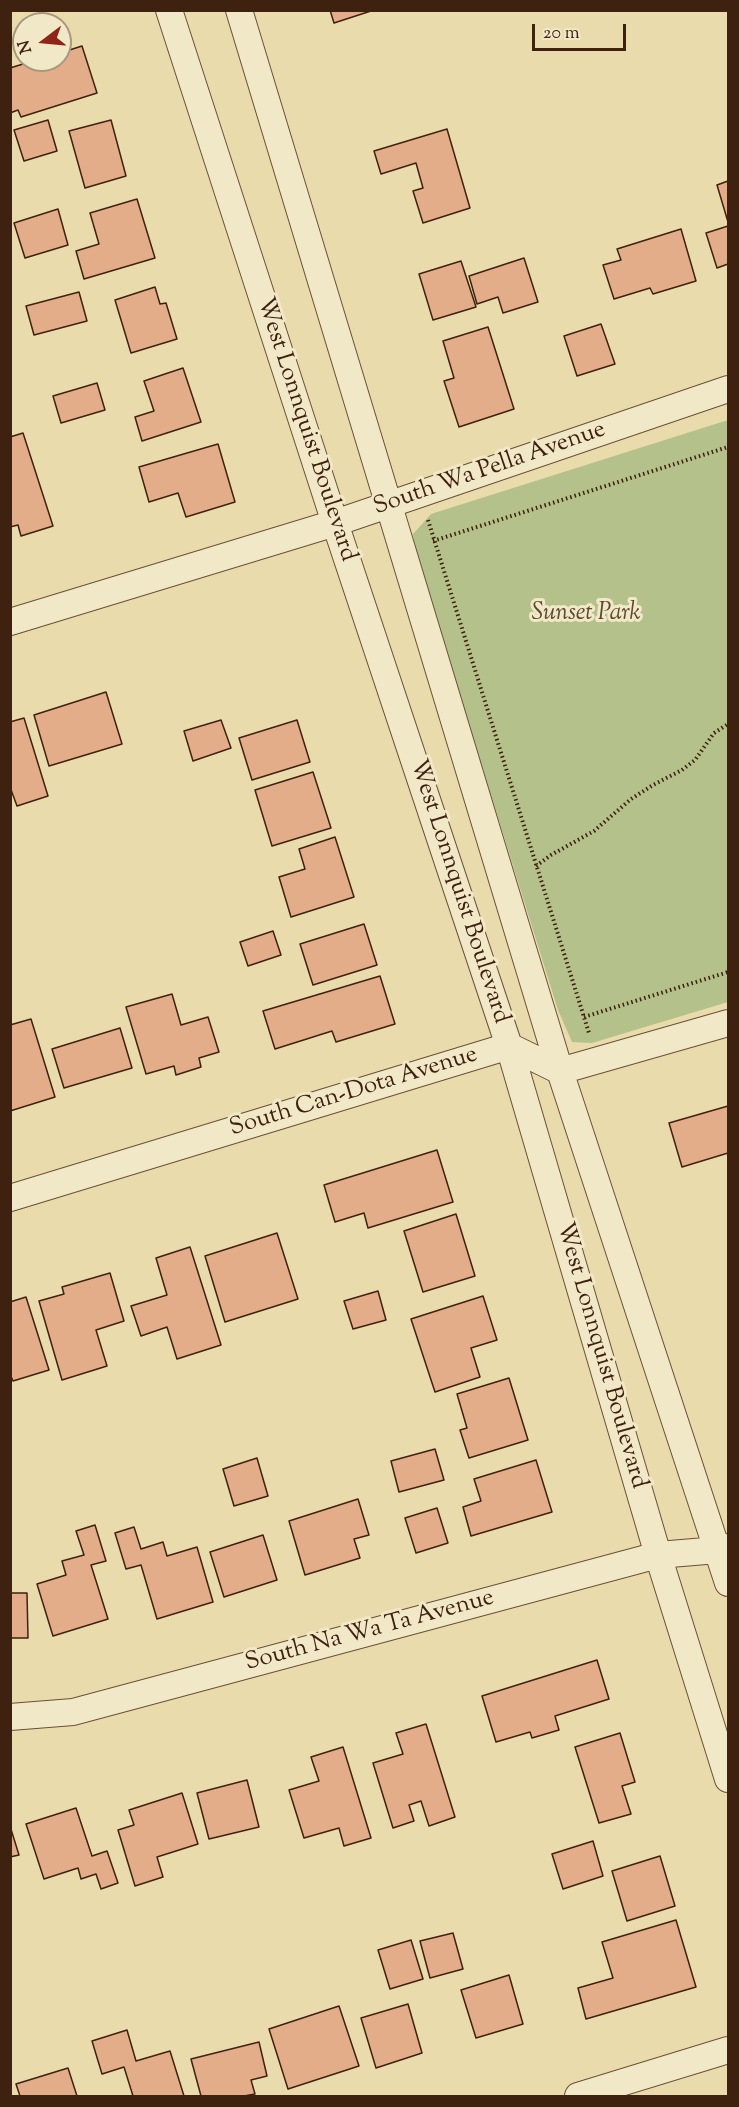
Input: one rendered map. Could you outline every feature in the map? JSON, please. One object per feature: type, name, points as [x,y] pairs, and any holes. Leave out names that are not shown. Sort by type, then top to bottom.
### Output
[{"type":"street","name":"West Lonnquist Boulevard","points":[[169,10],[334,523],[509,1046],[658,1555],[729,1779]]},
{"type":"street","name":"West Lonnquist Boulevard","points":[[239,10],[560,1071],[723,1549],[729,1583]]},
{"type":"street","name":"South Wa Pella Avenue","points":[[10,622],[334,523],[729,389]]},
{"type":"street","points":[[560,1071],[729,1023]]},
{"type":"street","name":"South Can-Dota Avenue","points":[[10,1198],[509,1046],[560,1071]]},
{"type":"street","name":"South Na Wa Ta Avenue","points":[[10,1717],[73,1712],[658,1555],[723,1549]]},
{"type":"street","points":[[578,2097],[729,2050]]},
{"type":"path","points":[[424,543],[729,447]]},
{"type":"path","points":[[427,518],[592,1043]]},
{"type":"path","points":[[536,866],[594,831],[631,799],[652,785],[682,770],[694,760],[714,733],[729,724]]},
{"type":"path","points":[[584,1017],[729,972]]},
{"type":"green space","name":"Sunset Park","points":[[728,420],[728,1002],[592,1043],[572,1042],[558,1010],[415,551],[413,534],[431,514]]},
{"type":"building","points":[[330,10],[374,10],[334,23]]},
{"type":"building","points":[[82,46],[97,93],[21,117],[18,110],[10,113],[10,68],[12,67],[12,72],[72,72],[72,49]]},
{"type":"building","points":[[48,120],[57,151],[24,161],[14,130]]},
{"type":"building","points":[[111,120],[126,176],[85,188],[69,131]]},
{"type":"building","points":[[447,129],[470,208],[423,223],[413,191],[423,188],[416,163],[381,174],[374,151]]},
{"type":"building","points":[[728,181],[728,222],[717,185]]},
{"type":"building","points":[[137,199],[155,258],[84,279],[76,251],[99,244],[90,213]]},
{"type":"building","points":[[58,209],[68,245],[25,258],[14,223]]},
{"type":"building","points":[[728,226],[728,264],[717,268],[706,233]]},
{"type":"building","points":[[681,229],[696,281],[653,294],[650,288],[614,299],[603,265],[621,260],[617,249]]},
{"type":"building","points":[[524,258],[538,302],[503,313],[498,297],[477,304],[469,276]]},
{"type":"building","points":[[461,261],[476,307],[433,320],[419,274]]},
{"type":"building","points":[[155,287],[160,304],[166,303],[177,339],[131,353],[115,300]]},
{"type":"building","points":[[79,292],[87,321],[34,335],[26,306]]},
{"type":"building","points":[[601,324],[615,364],[577,376],[564,336]]},
{"type":"building","points":[[488,327],[514,409],[459,427],[444,381],[454,378],[443,341]]},
{"type":"building","points":[[183,368],[201,422],[142,441],[135,417],[154,411],[144,381]]},
{"type":"building","points":[[97,383],[105,410],[61,423],[53,396]]},
{"type":"building","points":[[23,433],[53,526],[21,536],[18,525],[10,527],[10,437]]},
{"type":"building","points":[[218,444],[235,502],[186,517],[178,493],[149,502],[139,467]]},
{"type":"building","points":[[106,692],[122,744],[49,766],[34,715]]},
{"type":"building","points":[[24,718],[48,796],[17,806],[10,787],[10,722]]},
{"type":"building","points":[[221,720],[231,748],[193,761],[184,731]]},
{"type":"building","points":[[297,720],[310,762],[252,780],[239,738]]},
{"type":"building","points":[[313,772],[331,828],[272,846],[255,790]]},
{"type":"building","points":[[335,837],[354,897],[291,917],[279,877],[305,869],[299,849]]},
{"type":"building","points":[[364,924],[377,965],[313,985],[300,944]]},
{"type":"building","points":[[273,931],[281,955],[248,966],[240,942]]},
{"type":"building","points":[[380,976],[395,1024],[336,1042],[332,1031],[275,1049],[263,1011]]},
{"type":"building","points":[[172,994],[181,1025],[208,1017],[219,1052],[199,1058],[201,1067],[176,1075],[174,1066],[146,1074],[126,1007]]},
{"type":"building","points":[[31,1019],[55,1097],[10,1111],[10,1025]]},
{"type":"building","points":[[120,1028],[132,1068],[64,1088],[52,1049]]},
{"type":"building","points":[[728,1106],[728,1153],[682,1167],[669,1123]]},
{"type":"building","points":[[437,1150],[453,1202],[368,1228],[364,1213],[335,1222],[324,1185]]},
{"type":"building","points":[[456,1214],[475,1276],[423,1292],[404,1231]]},
{"type":"building","points":[[277,1233],[298,1299],[225,1322],[205,1256]]},
{"type":"building","points":[[190,1247],[221,1345],[177,1359],[167,1327],[141,1336],[131,1306],[167,1295],[156,1258]]},
{"type":"building","points":[[110,1273],[124,1321],[96,1330],[107,1366],[62,1380],[39,1301],[64,1294],[62,1287]]},
{"type":"building","points":[[378,1291],[386,1320],[353,1329],[344,1301]]},
{"type":"building","points":[[483,1296],[497,1340],[471,1348],[480,1377],[435,1392],[411,1319]]},
{"type":"building","points":[[26,1297],[49,1370],[13,1381],[10,1374],[10,1302]]},
{"type":"building","points":[[509,1378],[528,1440],[469,1458],[460,1430],[467,1428],[457,1394]]},
{"type":"building","points":[[435,1449],[444,1480],[399,1492],[391,1461]]},
{"type":"building","points":[[257,1458],[268,1496],[234,1506],[223,1469]]},
{"type":"building","points":[[536,1460],[552,1512],[471,1536],[463,1507],[481,1501],[474,1479]]},
{"type":"building","points":[[358,1499],[369,1535],[354,1539],[360,1558],[305,1575],[289,1521]]},
{"type":"building","points":[[437,1508],[448,1543],[416,1553],[405,1518]]},
{"type":"building","points":[[95,1525],[106,1561],[91,1565],[108,1619],[53,1636],[37,1584],[66,1575],[62,1561],[84,1555],[76,1531]]},
{"type":"building","points":[[134,1527],[141,1549],[163,1542],[167,1556],[197,1547],[213,1602],[157,1619],[141,1565],[126,1569],[115,1533]]},
{"type":"building","points":[[263,1535],[277,1580],[224,1597],[210,1552]]},
{"type":"building","points":[[10,1593],[27,1593],[28,1638],[10,1638]]},
{"type":"building","points":[[597,1660],[609,1699],[555,1716],[559,1730],[532,1738],[530,1732],[496,1742],[482,1696]]},
{"type":"building","points":[[426,1724],[455,1817],[429,1826],[421,1801],[409,1805],[414,1821],[393,1828],[373,1763],[403,1754],[396,1733]]},
{"type":"building","points":[[620,1733],[635,1782],[622,1786],[631,1814],[599,1823],[575,1747]]},
{"type":"building","points":[[343,1747],[371,1838],[344,1846],[339,1828],[304,1838],[289,1790],[319,1781],[311,1757]]},
{"type":"building","points":[[247,1780],[259,1827],[209,1839],[197,1793]]},
{"type":"building","points":[[182,1793],[198,1844],[157,1857],[163,1877],[135,1886],[118,1830],[134,1825],[129,1810]]},
{"type":"building","points":[[76,1808],[92,1856],[107,1851],[118,1883],[101,1889],[96,1874],[81,1879],[78,1868],[44,1879],[26,1824]]},
{"type":"building","points":[[10,1826],[19,1855],[10,1857]]},
{"type":"building","points":[[593,1841],[603,1876],[563,1889],[552,1854]]},
{"type":"building","points":[[660,1856],[675,1906],[627,1921],[612,1871]]},
{"type":"building","points":[[676,1920],[696,1987],[586,2019],[578,1988],[613,1978],[602,1942]]},
{"type":"building","points":[[453,1933],[463,1969],[430,1978],[420,1941]]},
{"type":"building","points":[[411,1940],[423,1979],[390,1989],[378,1950]]},
{"type":"building","points":[[509,1975],[523,2024],[476,2038],[461,1990]]},
{"type":"building","points":[[408,2004],[422,2053],[376,2068],[361,2018]]},
{"type":"building","points":[[339,2006],[359,2066],[288,2089],[269,2029]]},
{"type":"building","points":[[127,2030],[136,2061],[170,2051],[184,2096],[133,2096],[124,2067],[102,2074],[92,2041]]},
{"type":"building","points":[[259,2042],[267,2076],[251,2080],[255,2094],[201,2096],[191,2059]]},
{"type":"building","points":[[68,2068],[77,2096],[20,2096],[16,2084]]}]
